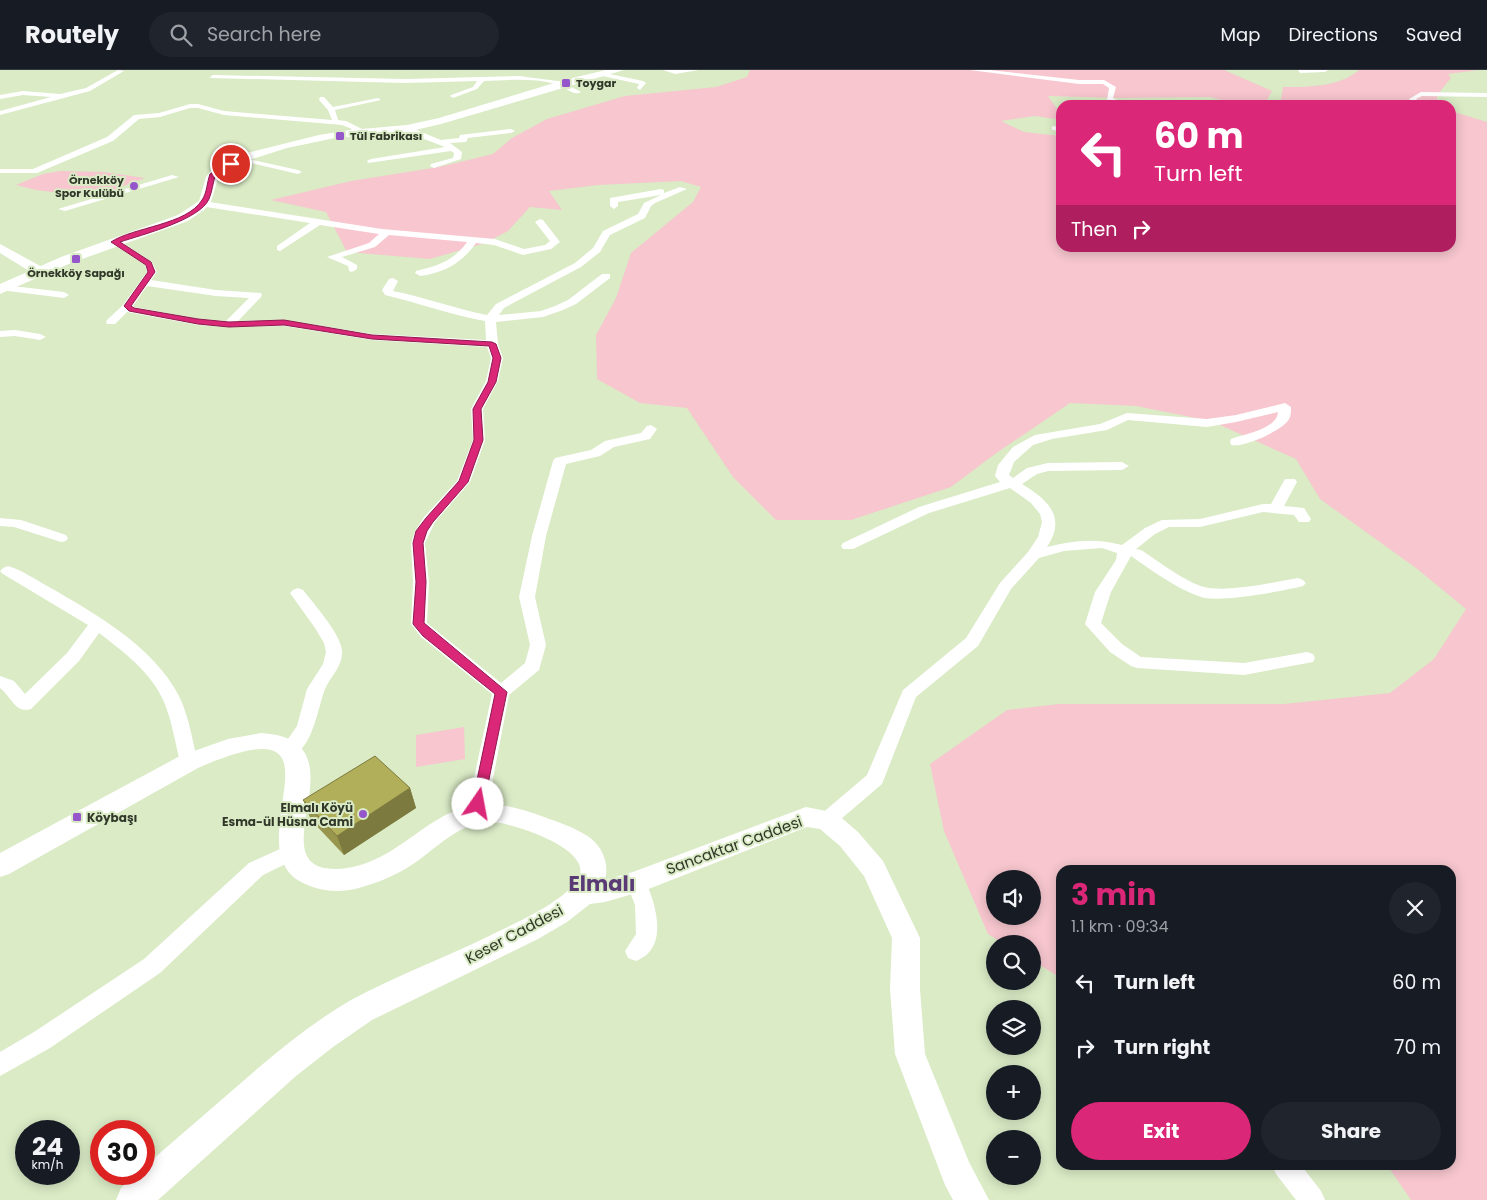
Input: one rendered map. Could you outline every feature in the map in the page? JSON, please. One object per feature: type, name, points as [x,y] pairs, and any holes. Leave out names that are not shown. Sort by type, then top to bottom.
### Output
[{"type":"main road","points":[[2,289],[39,271],[176,221],[191,213],[203,204],[206,199],[212,175],[221,168],[242,159],[351,133],[406,128],[498,105],[561,83],[619,70]]},
{"type":"street","points":[[666,70],[675,72],[696,70]]},
{"type":"street","points":[[973,70],[1079,82],[1106,83],[1113,87],[1108,99],[1110,100]]},
{"type":"street","points":[[1300,72],[1325,70]]},
{"type":"street","points":[[0,113],[88,90],[121,71]]},
{"type":"street","points":[[600,74],[643,83],[640,88]]},
{"type":"street","points":[[213,77],[405,81],[524,78],[561,83],[578,92]]},
{"type":"street","points":[[453,96],[475,88],[483,78]]},
{"type":"street","points":[[0,97],[23,93],[60,96]]},
{"type":"street","points":[[1413,100],[1412,99],[1421,94],[1487,95]]},
{"type":"street","points":[[322,98],[331,109],[334,122]]},
{"type":"street","points":[[331,109],[378,100]]},
{"type":"street","points":[[0,171],[34,172],[110,139],[137,118],[160,115],[190,106],[198,106],[224,113],[334,122],[351,125],[358,129],[351,133]]},
{"type":"street","points":[[406,128],[441,142],[458,152],[457,159],[434,166]]},
{"type":"street","points":[[441,142],[457,142],[463,140],[463,137],[511,131]]},
{"type":"street","points":[[371,161],[452,148]]},
{"type":"street","points":[[242,159],[298,172]]},
{"type":"street","points":[[62,209],[175,177]]},
{"type":"street","points":[[501,692],[427,633],[419,624],[421,582],[418,543],[422,531],[429,520],[464,482],[479,440],[477,409],[492,382],[497,358],[492,344],[490,319],[500,306],[578,265],[597,250],[606,233],[642,216],[647,205],[683,189],[614,200],[614,206]]},
{"type":"street","points":[[203,204],[387,232],[503,243],[523,252],[548,247],[555,242],[540,222]]},
{"type":"street","points":[[280,248],[318,222]]},
{"type":"street","points":[[352,269],[354,267],[351,264],[332,257],[372,245],[387,232]]},
{"type":"street","points":[[420,273],[450,265],[466,252],[473,240]]},
{"type":"street","points":[[111,322],[127,306],[152,272],[149,264],[115,242]]},
{"type":"street","points":[[0,248],[39,271]]},
{"type":"street","points":[[393,281],[387,290],[389,293],[414,298],[448,311],[490,319],[551,312],[572,302],[606,276]]},
{"type":"street","points":[[144,282],[216,293],[257,295],[229,324]]},
{"type":"street","points":[[2,289],[64,295]]},
{"type":"street","points":[[127,306],[131,310],[198,322],[229,324],[284,323],[372,337],[492,344]]},
{"type":"street","points":[[0,334],[15,333],[40,337]]},
{"type":"street","points":[[972,1200],[957,1173],[910,1054],[905,989],[906,938],[874,869],[849,839],[827,820],[875,779],[909,694],[972,642],[1005,586],[1034,555],[1048,531],[1049,521],[1041,504],[1002,476],[1004,466],[1021,447],[1041,437],[1105,426],[1129,416],[1206,423],[1230,420],[1285,407],[1284,418],[1276,426],[1236,442]]},
{"type":"street","points":[[476,815],[501,692],[533,666],[538,645],[527,597],[539,536],[560,461],[595,454],[610,444],[645,436],[651,429]]},
{"type":"street","points":[[848,546],[924,510],[1018,482],[1032,471],[1048,467],[1122,466]]},
{"type":"street","points":[[1275,509],[1290,482]]},
{"type":"street","points":[[1304,518],[1299,511],[1263,508],[1200,523],[1167,523],[1150,532],[1125,550],[1123,560],[1103,592],[1093,624],[1116,648],[1137,662],[1244,669],[1307,658]]},
{"type":"street","points":[[0,522],[16,523],[62,538]]},
{"type":"street","points":[[1034,555],[1063,547],[1102,544],[1136,553],[1175,579],[1205,593],[1240,592],[1298,584]]},
{"type":"street","points":[[8,571],[97,624],[134,652],[160,678],[171,696],[189,762]]},
{"type":"street","points":[[290,750],[305,728],[316,689],[331,664],[334,652],[332,643],[322,626],[298,593]]},
{"type":"street","points":[[0,682],[8,685],[25,705],[73,657],[97,624]]},
{"type":"street","points":[[0,866],[189,762],[220,749],[246,743],[272,742],[290,750],[294,754],[298,772],[290,840],[291,852],[300,867],[309,874],[320,878],[343,880],[358,877],[388,866],[448,825],[487,813],[509,815],[565,835],[582,845],[594,862],[594,873],[584,893]]},
{"type":"street","name":"Sancaktar Caddesi","points":[[584,893],[605,891],[636,882],[806,817],[827,820]]},
{"type":"street","points":[[0,1065],[50,1035],[152,966],[256,869],[291,852]]},
{"type":"street","points":[[636,882],[645,905],[647,936],[636,951]]},
{"type":"street","name":"Keser Caddesi","points":[[133,1200],[302,1049],[380,1000],[532,928],[584,893]]},
{"type":"street","points":[[1289,1170],[1312,1200]]},
{"type":"shaded area","points":[[750,70],[1224,70],[1272,91],[1267,100],[1221,100],[1210,97],[1119,98],[1048,96],[1056,108],[1056,119],[1035,116],[1001,121],[1024,132],[1056,135],[1056,252],[1456,252],[1456,113],[1487,122],[1487,1200],[1411,1200],[1390,1170],[1456,1170],[1456,865],[1056,865],[1056,975],[1041,966],[1041,935],[988,934],[944,831],[930,764],[1007,710],[1059,704],[1284,704],[1390,693],[1434,659],[1466,609],[1416,568],[1320,499],[1296,459],[1211,421],[1136,406],[1070,403],[995,454],[951,487],[851,520],[776,520],[733,477],[687,408],[640,403],[597,379],[596,335],[616,298],[631,253],[693,202],[701,187],[681,181],[598,185],[549,191],[562,210],[530,207],[508,231],[485,243],[430,259],[347,252],[326,212],[271,200],[351,181],[439,167],[493,154],[512,138],[547,119],[625,96],[716,87],[747,77]]},
{"type":"shaded area","points":[[1359,70],[1479,70],[1448,74],[1451,78],[1437,95],[1437,100],[1281,100],[1283,87],[1323,85],[1351,76]]},
{"type":"shaded area","points":[[60,171],[104,172],[145,178],[94,197],[36,190],[16,185],[43,174]]},
{"type":"shaded area","points":[[464,727],[465,759],[416,767],[416,735]]},
{"type":"building","points":[[375,756],[410,788],[337,836],[303,800]]},
{"type":"place","name":"Toygar","points":[[566,83]]},
{"type":"place","name":"Tül Fabrikası","points":[[340,136]]},
{"type":"place","name":"Örnekköy Spor Kulübü","points":[[134,186]]},
{"type":"place","name":"Örnekköy Sapağı","points":[[76,259]]},
{"type":"place","name":"Elmalı Köyü Esma-ül Hüsna Cami","points":[[363,814]]},
{"type":"place","name":"Köybaşı","points":[[77,817]]},
{"type":"district","name":"Elmalı","points":[[602,883]]},
{"type":"route","points":[[231,164],[217,170],[212,175],[206,199],[197,209],[169,224],[115,242],[149,264],[152,272],[127,306],[131,310],[198,322],[229,324],[284,323],[372,337],[492,344],[497,358],[492,382],[477,409],[479,440],[464,482],[429,520],[422,531],[418,543],[421,582],[419,624],[427,633],[501,692],[478,804]]}]
